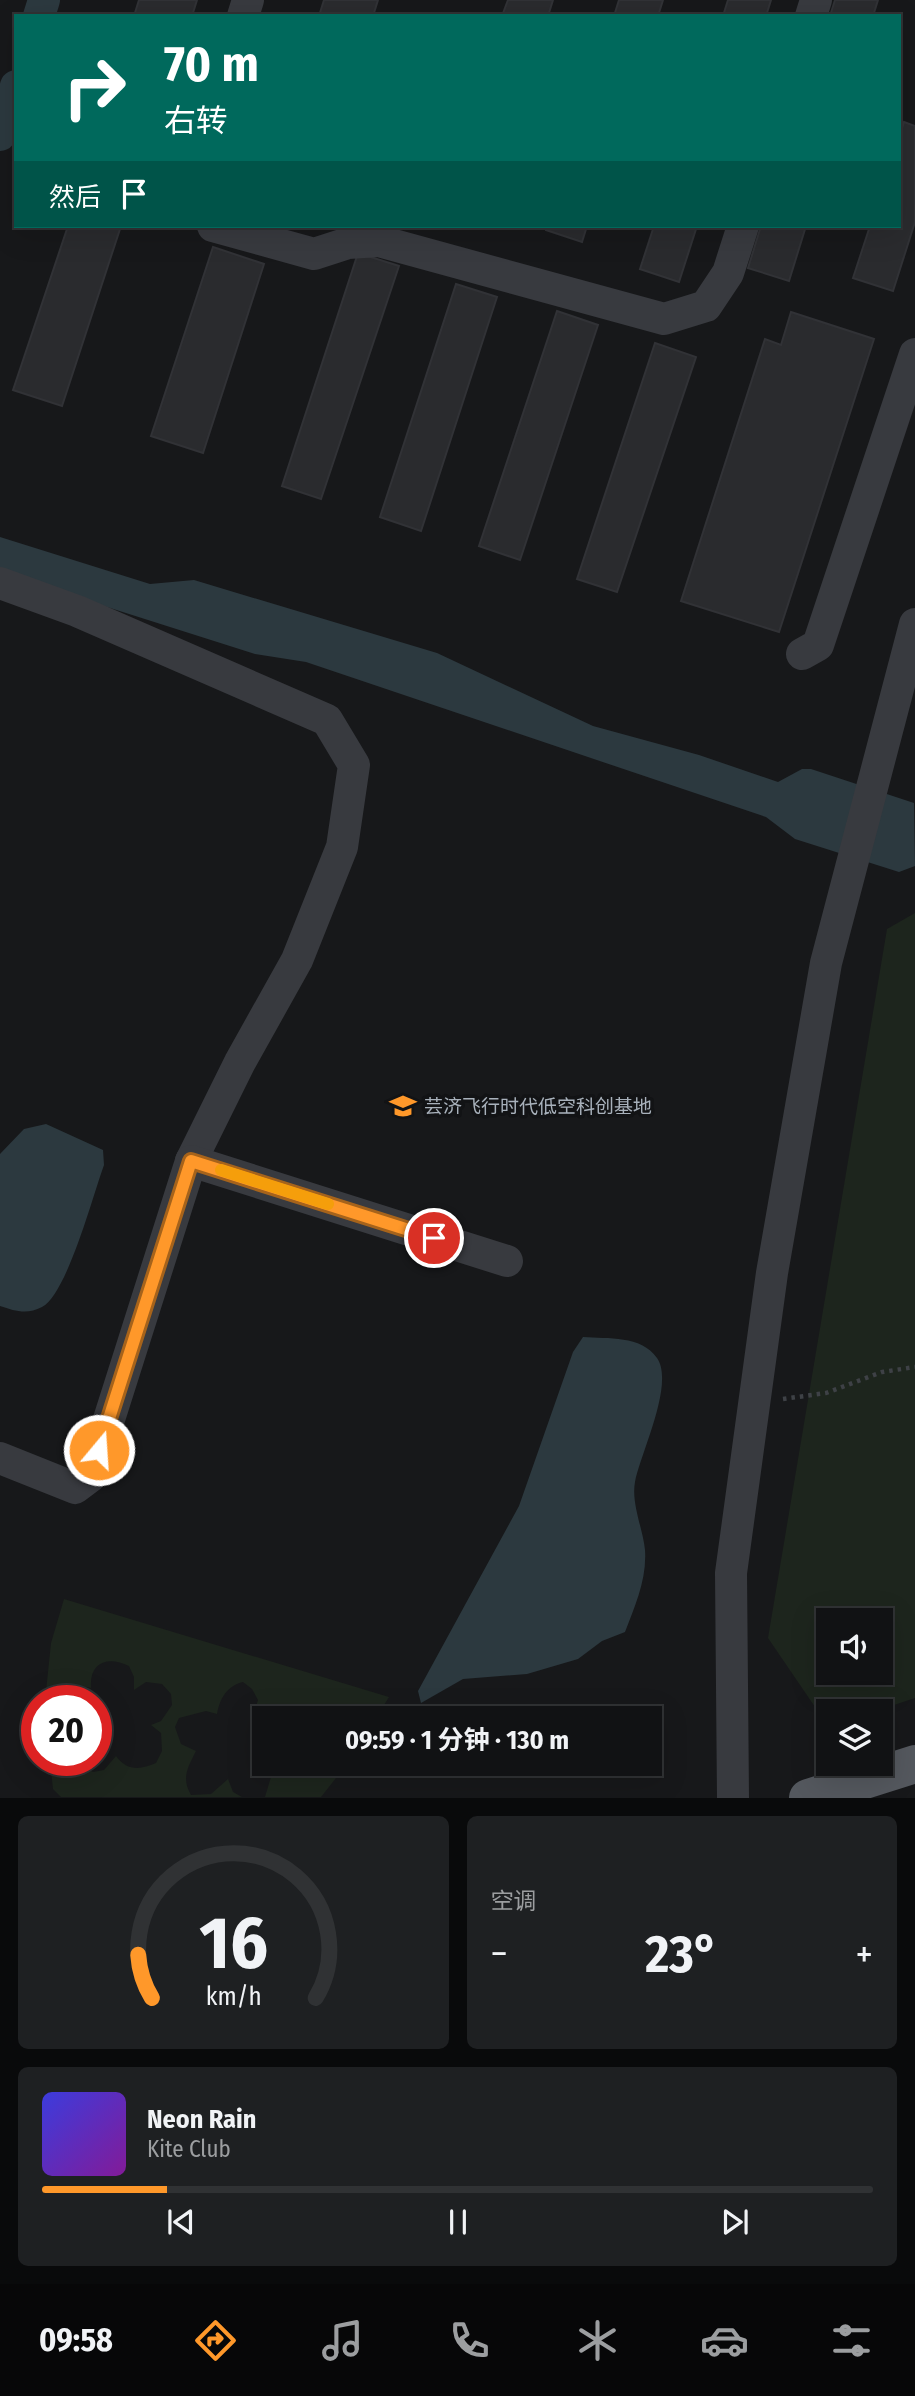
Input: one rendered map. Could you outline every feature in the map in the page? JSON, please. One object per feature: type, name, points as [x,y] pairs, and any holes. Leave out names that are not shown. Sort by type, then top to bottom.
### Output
[{"type":"main road","points":[[808,1797],[915,1764]]},
{"type":"street","points":[[221,228],[314,254],[348,243],[379,241],[664,319],[706,306],[728,273],[742,228]]},
{"type":"street","points":[[802,654],[818,646],[914,364]]},
{"type":"street","points":[[0,583],[77,611],[327,720],[354,765],[342,847],[298,960],[240,1062],[191,1161],[91,1476],[75,1488],[0,1458]]},
{"type":"street","points":[[733,1797],[731,1573],[772,1273],[821,990],[915,625]]},
{"type":"street","points":[[191,1161],[507,1261]]},
{"type":"path","points":[[755,1403],[826,1393],[882,1373],[915,1367]]},
{"type":"shaded area","points":[[0,537],[150,584],[194,580],[437,653],[593,726],[699,755],[778,782],[802,769],[811,769],[914,803],[915,866],[899,872],[795,839],[766,817],[306,662],[255,654],[0,573]]},
{"type":"shaded area","points":[[915,913],[915,1698],[893,1705],[893,1699],[816,1699],[816,1708],[768,1638],[887,929]]},
{"type":"shaded area","points":[[46,1124],[103,1150],[104,1165],[61,1284],[42,1307],[21,1311],[0,1306],[0,1154],[24,1129]]},
{"type":"shaded area","points":[[583,1337],[623,1340],[642,1345],[657,1358],[661,1370],[662,1384],[655,1419],[634,1490],[645,1550],[644,1571],[640,1592],[625,1632],[602,1641],[578,1659],[527,1674],[463,1679],[421,1703],[418,1691],[519,1506],[573,1352]]},
{"type":"shaded area","points":[[64,1599],[389,1697],[383,1706],[256,1706],[258,1700],[252,1689],[243,1682],[233,1686],[225,1694],[217,1714],[206,1711],[179,1718],[175,1727],[181,1744],[196,1751],[186,1778],[191,1795],[211,1794],[228,1779],[233,1792],[242,1797],[61,1797],[53,1789],[52,1776],[112,1776],[112,1761],[116,1756],[134,1768],[156,1763],[162,1751],[161,1733],[151,1725],[161,1721],[172,1705],[171,1694],[162,1684],[146,1682],[134,1690],[134,1677],[129,1666],[113,1661],[96,1667],[91,1685],[47,1685],[51,1643]]},
{"type":"shaded area","points":[[338,1776],[321,1797],[265,1797],[271,1777]]},
{"type":"building","points":[[139,0],[197,0],[193,14],[135,14]]},
{"type":"building","points":[[324,0],[378,0],[374,14],[320,14]]},
{"type":"building","points":[[508,0],[553,0],[549,14],[503,14]]},
{"type":"building","points":[[619,0],[663,0],[659,14],[615,14]]},
{"type":"building","points":[[728,0],[771,0],[767,14],[724,14]]},
{"type":"building","points":[[835,0],[878,0],[874,14],[831,14]]},
{"type":"building","points":[[904,122],[915,126],[915,222],[893,291],[853,278],[869,228],[901,228],[901,132]]},
{"type":"building","points":[[67,228],[120,228],[62,406],[13,390]]},
{"type":"building","points":[[546,228],[586,228],[582,242]]},
{"type":"building","points":[[653,228],[696,228],[679,282],[640,269]]},
{"type":"building","points":[[760,228],[805,228],[789,281],[748,268]]},
{"type":"building","points":[[213,247],[264,264],[203,453],[151,436]]},
{"type":"building","points":[[358,253],[399,266],[321,499],[282,486]]},
{"type":"building","points":[[456,284],[497,297],[421,531],[380,517]]},
{"type":"building","points":[[557,311],[598,325],[520,560],[479,546]]},
{"type":"building","points":[[791,312],[874,339],[779,632],[681,601],[765,339],[781,345]]},
{"type":"building","points":[[655,343],[696,357],[617,592],[577,579]]},
{"type":"waterway","points":[[40,14],[44,0]]},
{"type":"waterway","points":[[0,135],[14,92]]},
{"type":"slow traffic","points":[[221,1170],[328,1204]]},
{"type":"place","name":"芸济飞行时代低空科创基地","points":[[403,1106]]},
{"type":"route","points":[[99,1450],[191,1161],[434,1238]]}]
